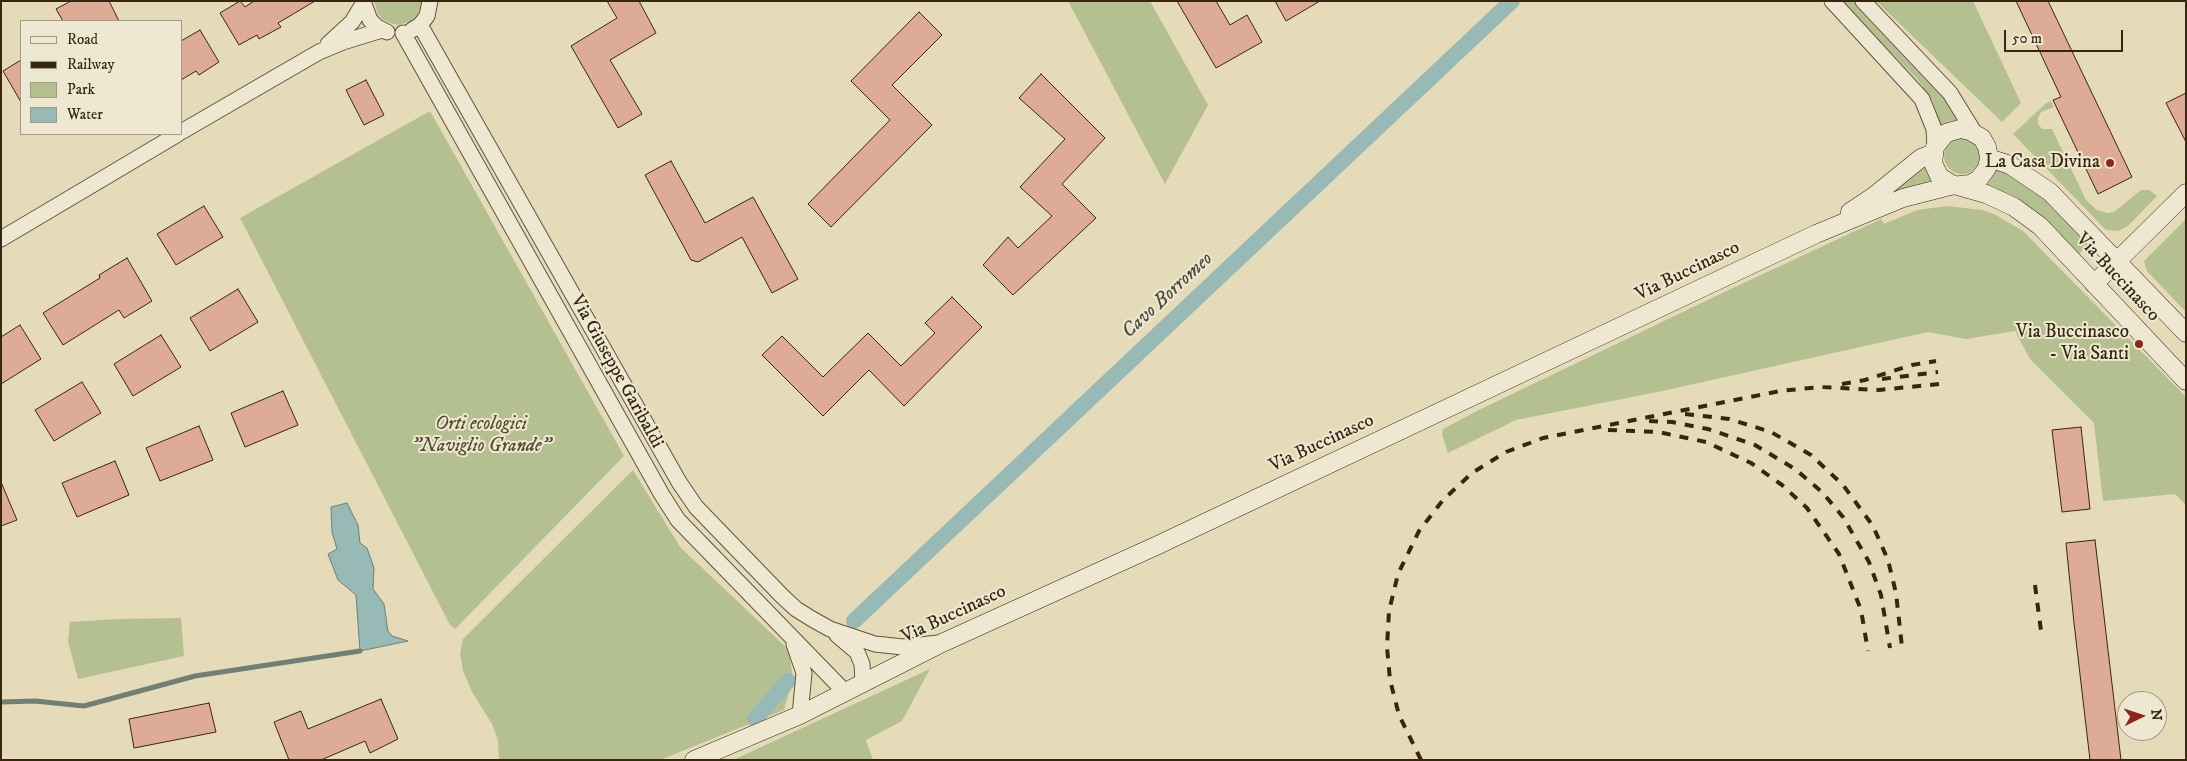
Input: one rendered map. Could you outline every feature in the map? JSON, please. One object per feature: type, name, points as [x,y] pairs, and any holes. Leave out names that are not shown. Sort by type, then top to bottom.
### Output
[{"type":"main road","name":"Via Buccinasco","points":[[1974,132],[1960,129],[1950,131],[1941,137],[1934,150],[1933,163],[1937,173],[1945,180],[2014,207],[2040,226],[2186,380]]},
{"type":"main road","points":[[1974,132],[1986,144],[1989,158]]},
{"type":"main road","name":"Via Buccinasco","points":[[1816,234],[1874,196],[1921,158],[1934,150]]},
{"type":"main road","name":"Via Buccinasco","points":[[694,760],[800,715],[942,643],[1176,537],[1816,234],[1903,198],[1957,185],[1970,184],[1981,177],[1987,168],[1989,158],[2010,165],[2050,192],[2186,333]]},
{"type":"main road","points":[[2094,284],[2186,193]]},
{"type":"street","name":"Via Buccinasco","points":[[1832,1],[1922,99],[1934,129],[1934,150]]},
{"type":"street","points":[[1863,1],[1950,93],[1974,132]]},
{"type":"street","points":[[363,2],[370,20],[382,30],[392,34],[403,33],[420,25],[427,16],[431,3]]},
{"type":"street","points":[[319,52],[352,22],[363,2]]},
{"type":"street","name":"Via Giuseppe Garibaldi","points":[[420,25],[679,482],[712,525],[782,596],[796,609],[830,629]]},
{"type":"street","points":[[182,131],[319,52],[343,42],[382,30]]},
{"type":"street","name":"Via Giuseppe Garibaldi","points":[[403,33],[662,496],[678,520],[845,692]]},
{"type":"street","points":[[1,238],[176,135]]},
{"type":"street","points":[[830,629],[875,644],[903,647],[942,643]]},
{"type":"street","points":[[830,629],[856,652],[862,664],[863,683]]},
{"type":"street","points":[[792,638],[804,673],[800,715]]},
{"type":"green space","points":[[374,1],[423,1],[421,9],[412,21],[397,25],[383,20],[378,14]]},
{"type":"green space","points":[[1068,1],[1150,1],[1208,105],[1165,184]]},
{"type":"green space","points":[[1841,1],[1854,1],[1969,119],[1956,120],[1939,125],[1933,101],[1917,79]]},
{"type":"green space","points":[[1876,1],[1973,1],[2021,103],[2002,122]]},
{"type":"green space","points":[[2051,101],[2054,107],[2041,112],[2038,124],[2042,129],[2052,129],[2086,200],[2097,210],[2108,213],[2114,212],[2141,190],[2149,190],[2157,196],[2128,226],[2118,231],[2106,230],[2013,134],[2045,104]]},
{"type":"green space","name":"Orti ecologici \"Naviglio Grande\"","points":[[430,111],[624,456],[455,629],[449,623],[240,218]]},
{"type":"green space","points":[[1962,138],[1974,144],[1980,156],[1974,168],[1962,174],[1950,168],[1944,156],[1950,144]]},
{"type":"green space","points":[[1924,163],[1940,185],[1896,192],[1896,187]]},
{"type":"green space","points":[[2000,165],[2035,188],[2089,243],[2079,254],[2034,210],[1986,187]]},
{"type":"green space","points":[[1947,206],[1982,210],[1996,215],[2023,231],[2186,397],[2186,505],[2175,494],[2103,501],[2094,423],[2030,359],[2015,331],[1966,339],[1928,332],[1662,391],[1516,420],[1448,453],[1442,435],[1443,429],[1481,409],[1881,219],[1884,224],[1917,210]]},
{"type":"green space","points":[[2186,219],[2186,312],[2147,271],[2144,261]]},
{"type":"green space","points":[[633,470],[680,547],[789,650],[793,679],[784,710],[660,760],[499,760],[498,740],[492,724],[472,692],[463,671],[460,653],[463,639]]},
{"type":"green space","points":[[181,618],[184,656],[78,679],[68,641],[70,622]]},
{"type":"green space","points":[[930,669],[902,721],[866,740],[873,760],[733,760]]},
{"type":"water","points":[[347,503],[358,525],[360,543],[367,548],[374,568],[373,589],[384,604],[388,631],[392,636],[408,641],[360,651],[356,595],[338,580],[328,554],[337,549],[332,532],[331,507]]},
{"type":"building","points":[[71,1],[109,1],[118,20],[62,20],[56,9]]},
{"type":"building","points":[[240,1],[245,7],[254,1],[315,1],[278,23],[281,27],[259,39],[257,35],[239,45],[220,13]]},
{"type":"building","points":[[607,1],[639,1],[656,33],[610,60],[642,114],[618,128],[571,46],[617,18]]},
{"type":"building","points":[[1177,1],[1216,1],[1230,25],[1247,15],[1262,42],[1216,68]]},
{"type":"building","points":[[1275,1],[1320,1],[1286,21]]},
{"type":"building","points":[[2016,1],[2048,1],[2132,177],[2098,194],[2053,100],[2061,97]]},
{"type":"building","points":[[919,12],[942,35],[892,85],[932,125],[831,227],[808,204],[890,120],[851,81]]},
{"type":"building","points":[[200,30],[219,62],[199,75],[196,71],[182,79],[182,40]]},
{"type":"building","points":[[20,61],[20,100],[3,71]]},
{"type":"building","points":[[1041,74],[1105,138],[1062,184],[1096,218],[1013,295],[983,265],[1008,237],[1018,248],[1052,216],[1020,187],[1065,139],[1019,98]]},
{"type":"building","points":[[366,80],[384,115],[364,125],[346,90]]},
{"type":"building","points":[[2186,93],[2186,142],[2166,103]]},
{"type":"building","points":[[671,161],[705,223],[753,197],[798,279],[772,293],[742,237],[698,262],[691,260],[645,175]]},
{"type":"building","points":[[204,206],[223,237],[176,265],[157,234]]},
{"type":"building","points":[[127,258],[152,301],[124,318],[119,310],[63,345],[43,313],[100,278],[99,275]]},
{"type":"building","points":[[238,289],[258,322],[210,351],[190,318]]},
{"type":"building","points":[[952,297],[982,327],[904,406],[869,370],[823,416],[762,355],[782,336],[823,377],[868,333],[901,366],[935,333],[925,323]]},
{"type":"building","points":[[20,325],[41,359],[1,384],[1,337]]},
{"type":"building","points":[[161,335],[181,367],[133,396],[114,364]]},
{"type":"building","points":[[82,382],[101,413],[54,441],[35,410]]},
{"type":"building","points":[[283,391],[298,425],[245,447],[231,413]]},
{"type":"building","points":[[199,426],[213,460],[160,481],[146,448]]},
{"type":"building","points":[[2081,427],[2090,509],[2062,512],[2052,430]]},
{"type":"building","points":[[115,461],[129,495],[77,517],[62,483]]},
{"type":"building","points":[[1,482],[17,520],[1,526]]},
{"type":"building","points":[[2095,540],[2117,726],[2117,741],[2119,741],[2121,760],[2090,760],[2066,543]]},
{"type":"building","points":[[381,699],[398,739],[370,753],[365,741],[321,760],[289,760],[274,722],[301,711],[308,729]]},
{"type":"building","points":[[209,703],[216,732],[134,748],[129,719]]},
{"type":"waterway","name":"Cavo Borromeo","points":[[854,621],[1512,1]]},
{"type":"waterway","points":[[1,702],[35,701],[84,706],[195,676],[360,651]]},
{"type":"waterway","name":"Cavo Borromeo","points":[[755,719],[788,681]]},
{"type":"railway","points":[[1842,384],[1865,380],[1912,365],[1936,361]]},
{"type":"railway","points":[[1882,379],[1938,372]]},
{"type":"railway","points":[[1421,760],[1399,715],[1390,680],[1387,647],[1389,611],[1398,574],[1419,531],[1443,500],[1472,473],[1506,452],[1543,438],[1780,391],[1820,387],[1879,390],[1939,384]]},
{"type":"railway","points":[[1685,414],[1729,419],[1771,432],[1811,455],[1843,485],[1873,526],[1888,560],[1896,593],[1902,647]]},
{"type":"railway","points":[[1649,421],[1672,422],[1708,429],[1755,445],[1795,469],[1822,492],[1843,517],[1869,562],[1881,595],[1890,648]]},
{"type":"railway","points":[[1608,430],[1658,432],[1706,442],[1751,463],[1782,485],[1807,508],[1839,554],[1861,610],[1868,651]]},
{"type":"railway","points":[[2035,585],[2041,631]]},
{"type":"place","name":"La Casa Divina","points":[[2110,163]]},
{"type":"place","name":"Via Buccinasco - Via Santi","points":[[2139,344]]}]
